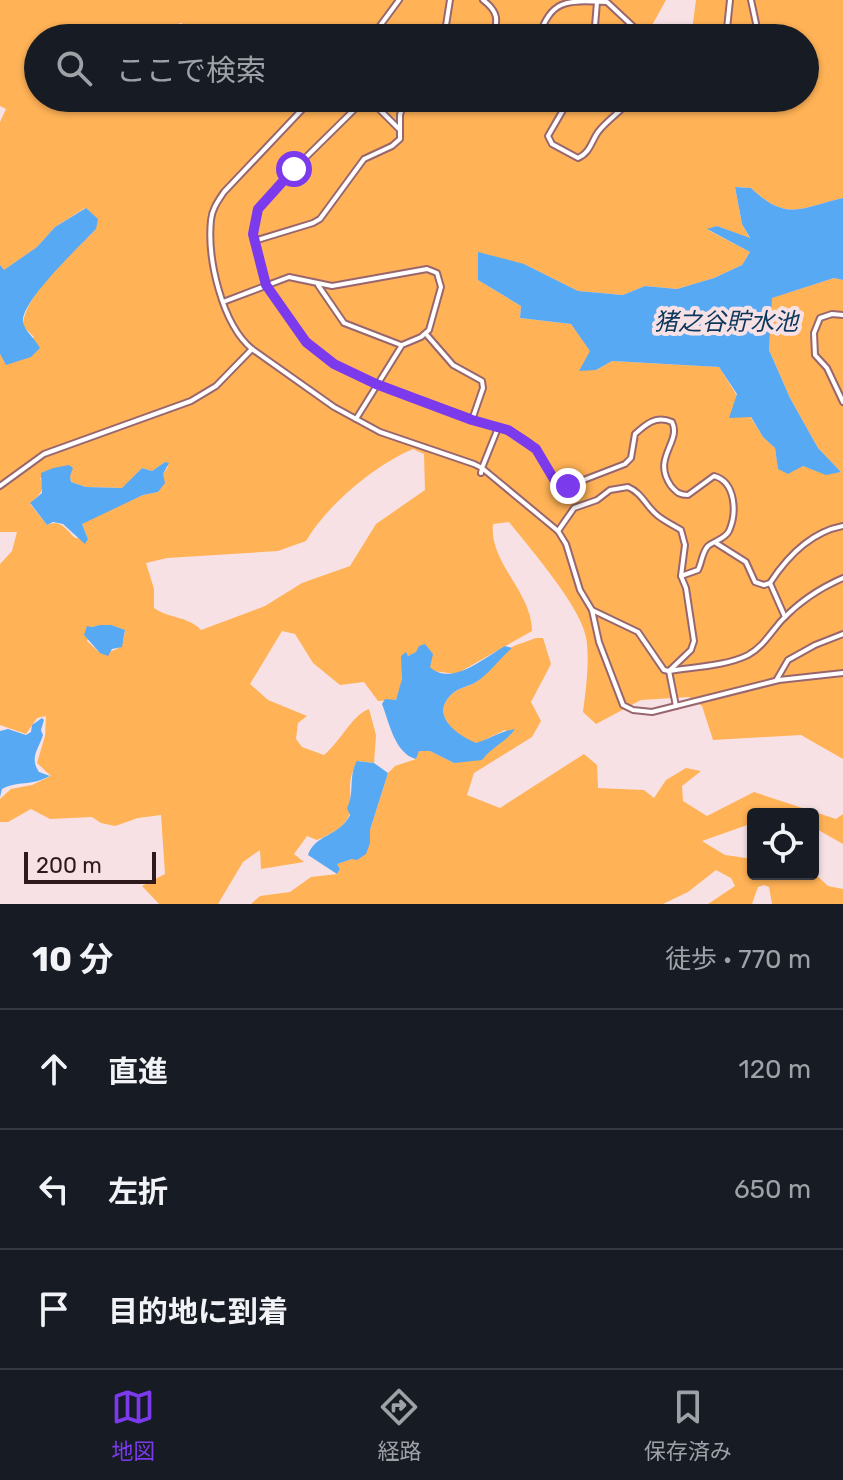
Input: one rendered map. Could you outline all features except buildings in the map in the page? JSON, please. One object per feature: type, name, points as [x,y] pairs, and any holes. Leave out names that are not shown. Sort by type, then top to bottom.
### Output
[{"type":"street","points":[[381,24],[399,0]]},
{"type":"street","points":[[448,24],[450,0]]},
{"type":"street","points":[[483,0],[493,7],[497,16],[496,24]]},
{"type":"street","points":[[542,24],[550,7],[563,0],[613,5],[631,24]]},
{"type":"street","points":[[727,24],[730,0]]},
{"type":"street","points":[[751,0],[756,24]]},
{"type":"street","points":[[595,24],[597,2]]},
{"type":"street","points":[[300,112],[224,192],[213,210],[212,244],[223,302],[240,339],[355,419],[380,432],[481,470],[558,531],[566,544],[580,590],[592,610],[599,642],[623,705],[641,712],[776,681],[843,673]]},
{"type":"street","points":[[353,112],[258,209],[253,226],[266,285],[306,342],[317,353],[376,384],[472,420],[508,430],[536,449],[555,481],[568,486],[625,464],[631,458],[635,434],[654,419],[672,422],[675,431],[663,465],[674,489],[679,494],[688,495],[714,476],[724,480],[734,496],[727,535],[706,548],[698,570],[681,576]]},
{"type":"street","points":[[381,112],[401,131]]},
{"type":"street","points":[[254,241],[306,227],[320,219],[364,159],[396,143],[401,131],[401,112]]},
{"type":"street","points":[[562,112],[548,136],[552,144],[578,158],[587,153],[597,134],[621,112]]},
{"type":"street","points":[[223,302],[289,277],[332,286],[383,275],[433,270],[440,277],[441,287],[426,334],[402,345],[355,419]]},
{"type":"street","points":[[317,283],[344,323],[402,345]]},
{"type":"street","points":[[843,315],[832,314],[820,318],[814,333],[814,351],[820,364],[827,368],[843,402]]},
{"type":"street","points":[[426,334],[453,365],[482,381],[483,388],[472,420]]},
{"type":"street","points":[[0,486],[44,454],[191,401],[216,386],[252,349]]},
{"type":"street","points":[[481,470],[498,428]]},
{"type":"street","points":[[558,531],[574,508],[597,500],[610,490],[633,489],[659,516],[681,530],[685,545],[681,576],[686,588],[694,641],[691,650],[669,671]]},
{"type":"street","points":[[715,542],[746,562],[755,582],[764,585],[770,583],[789,557],[820,533],[843,526]]},
{"type":"street","points":[[592,610],[638,632],[657,662],[669,671],[738,659],[749,654],[759,648],[785,617],[811,594],[843,578]]},
{"type":"street","points":[[770,583],[785,617]]},
{"type":"street","points":[[776,681],[788,660],[843,634]]},
{"type":"street","points":[[669,671],[676,706]]},
{"type":"shaded area","points":[[0,0],[666,0],[653,24],[24,24],[24,112],[819,112],[819,24],[693,24],[696,0],[843,0],[843,198],[794,210],[784,209],[763,199],[751,188],[735,187],[742,224],[750,239],[717,226],[708,230],[750,252],[742,265],[714,278],[677,289],[645,286],[623,295],[578,291],[524,264],[478,280],[521,306],[520,318],[571,324],[591,351],[580,370],[596,370],[612,361],[719,367],[763,437],[775,448],[778,469],[803,466],[826,474],[841,472],[818,448],[790,398],[769,350],[771,298],[834,278],[843,280],[843,759],[801,735],[713,740],[702,706],[689,697],[641,700],[596,724],[583,712],[588,655],[582,624],[553,578],[509,522],[493,524],[494,538],[497,552],[525,603],[532,631],[456,674],[433,671],[417,652],[408,656],[406,653],[396,700],[378,701],[364,682],[340,685],[313,663],[295,634],[282,631],[250,684],[268,700],[307,716],[298,723],[296,739],[302,747],[324,755],[357,717],[369,709],[376,735],[374,763],[358,761],[352,774],[351,805],[345,823],[317,840],[307,836],[294,854],[304,862],[261,869],[260,850],[243,862],[218,904],[159,904],[142,886],[165,874],[161,815],[138,818],[115,826],[92,817],[50,819],[31,809],[8,822],[0,822],[0,799],[11,789],[32,785],[51,776],[37,763],[45,736],[46,716],[37,718],[26,734],[0,725],[0,564],[12,551],[17,532],[0,532],[0,354],[6,365],[34,337],[23,326],[31,301],[52,274],[96,229],[85,208],[55,227],[37,247],[3,271],[0,265],[0,122],[6,109],[0,106]],"holes":[[[413,449],[424,454],[425,490],[376,524],[350,566],[302,583],[265,606],[201,630],[190,622],[154,608],[154,589],[146,563],[167,558],[278,551],[306,541],[339,500],[383,465]],[[165,462],[168,467],[158,492],[143,495],[87,519],[82,524],[88,539],[75,538],[59,524],[47,525],[30,504],[42,490],[40,478],[70,476],[71,482],[86,487],[123,488],[142,468],[152,471]],[[111,625],[125,631],[121,645],[115,650],[100,653],[87,641],[92,627]]]},
{"type":"shaded area","points":[[543,638],[551,664],[531,702],[541,721],[532,737],[474,773],[467,795],[500,808],[584,754],[597,765],[598,788],[644,790],[654,798],[666,780],[686,768],[701,771],[682,786],[683,801],[707,816],[754,792],[803,808],[747,808],[747,825],[702,841],[725,855],[747,858],[747,880],[819,878],[828,886],[843,889],[843,904],[772,904],[769,887],[764,885],[758,887],[752,904],[708,904],[735,886],[731,878],[716,870],[688,892],[663,904],[251,904],[260,896],[290,892],[311,877],[337,874],[340,869],[336,864],[352,859],[370,843],[370,830],[388,773],[395,766],[416,759],[418,751],[430,751],[454,763],[491,748],[511,734],[505,730],[476,744],[454,730],[443,709],[453,693],[481,678],[515,646]]},
{"type":"shaded area","points":[[819,813],[836,819],[843,814],[843,844],[819,830]]},
{"type":"water","name":"猪之谷貯水池","points":[[735,187],[751,188],[763,199],[784,209],[794,210],[843,198],[843,280],[834,278],[772,298],[769,350],[790,398],[818,448],[841,472],[826,475],[803,466],[788,474],[778,469],[775,448],[763,437],[751,417],[729,418],[737,394],[719,367],[612,361],[596,370],[579,371],[590,351],[571,324],[520,318],[521,306],[478,280],[478,252],[524,264],[578,291],[623,295],[645,286],[677,289],[714,278],[742,265],[750,252],[707,229],[717,226],[750,238],[742,224]]},
{"type":"water","points":[[86,208],[98,219],[96,229],[41,288],[25,313],[24,325],[40,348],[31,357],[6,365],[0,354],[0,265],[4,270],[37,247],[55,227]]},
{"type":"water","points":[[165,462],[169,463],[163,474],[165,483],[158,492],[143,495],[82,524],[88,539],[85,544],[63,524],[53,522],[47,525],[30,503],[42,493],[41,473],[53,468],[69,465],[73,468],[71,482],[86,487],[122,488],[142,468],[152,471]]},
{"type":"water","points":[[87,626],[125,630],[122,647],[112,649],[108,656],[100,653],[84,635]]},
{"type":"water","points":[[425,644],[433,654],[430,667],[448,674],[468,668],[505,646],[512,648],[481,679],[453,693],[443,709],[448,723],[476,743],[515,729],[482,760],[454,763],[430,751],[419,751],[416,759],[403,751],[394,736],[382,704],[385,699],[396,700],[402,679],[401,656],[406,652],[408,656],[416,652],[419,646]]},
{"type":"water","points":[[42,718],[43,735],[35,762],[39,772],[50,776],[8,786],[2,789],[0,797],[0,731],[8,729],[26,735],[31,732],[32,725]]},
{"type":"water","points":[[357,761],[374,763],[388,773],[370,830],[366,854],[357,860],[337,864],[340,869],[337,874],[308,855],[316,843],[340,828],[350,815],[347,808]]},
{"type":"route","points":[[294,169],[258,209],[253,234],[266,285],[306,342],[334,364],[376,384],[472,420],[508,430],[536,449],[555,481],[568,486]]}]
